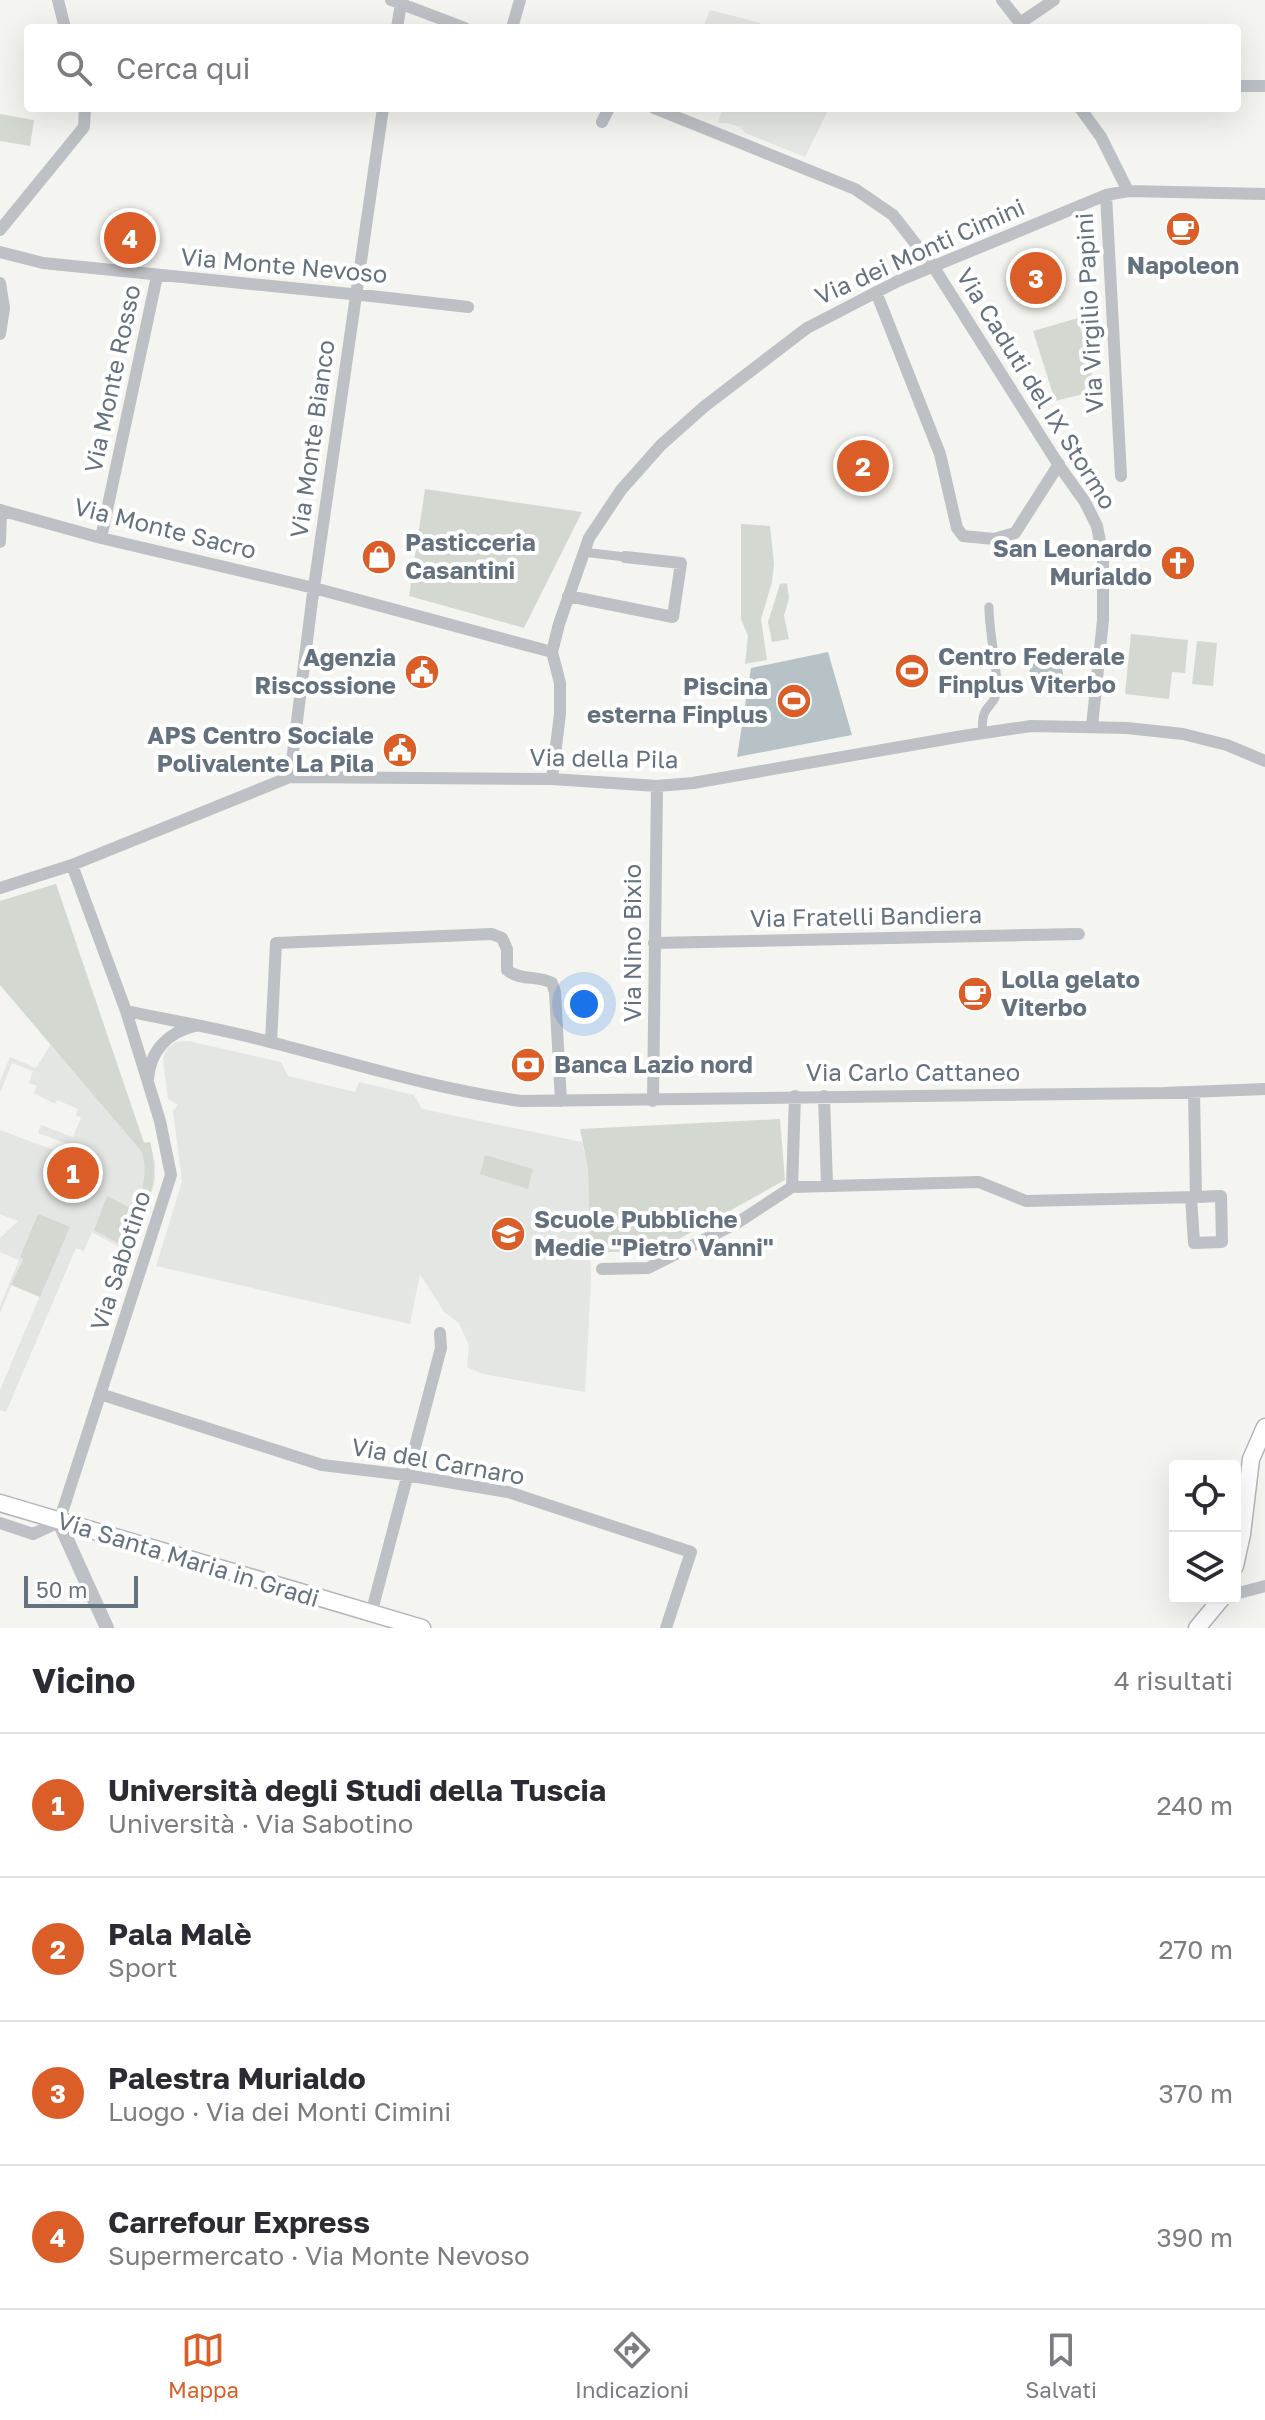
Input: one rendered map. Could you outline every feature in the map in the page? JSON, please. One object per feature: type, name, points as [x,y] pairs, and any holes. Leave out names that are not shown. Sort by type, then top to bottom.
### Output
[{"type":"main road","points":[[1241,1539],[1251,1459],[1265,1427]]},
{"type":"main road","name":"Via Santa Maria in Gradi","points":[[0,1503],[422,1628]]},
{"type":"main road","points":[[1197,1628],[1217,1604]]},
{"type":"street","points":[[58,0],[64,24]]},
{"type":"street","points":[[1002,0],[1020,24]]},
{"type":"street","points":[[1024,24],[1054,0]]},
{"type":"street","points":[[397,24],[398,1],[455,24]]},
{"type":"street","points":[[513,24],[518,2]]},
{"type":"street","points":[[1241,86],[1265,86]]},
{"type":"street","points":[[0,230],[84,127],[85,112]]},
{"type":"street","name":"Via Monte Bianco","points":[[290,777],[382,112]]},
{"type":"street","points":[[602,122],[607,112]]},
{"type":"street","name":"Via Caduti del IX Stormo","points":[[668,112],[855,189],[893,215],[933,266],[1085,502],[1097,526],[1103,557],[1103,620],[1092,726]]},
{"type":"street","points":[[1083,112],[1101,137],[1128,191]]},
{"type":"street","name":"Via dei Monti Cimini","points":[[552,779],[560,714],[560,683],[552,652],[583,552],[621,490],[684,423],[807,328],[933,266],[1106,195],[1128,191],[1265,194]]},
{"type":"street","name":"Via Virgilio Papini","points":[[1106,195],[1121,476]]},
{"type":"street","name":"Via Monte Nevoso","points":[[0,252],[43,263],[468,307]]},
{"type":"street","name":"Via Monte Rosso","points":[[101,538],[157,276]]},
{"type":"street","points":[[0,283],[4,308],[0,334]]},
{"type":"street","points":[[876,292],[940,454],[957,528],[963,536],[994,539],[1015,533],[1059,464]]},
{"type":"street","points":[[0,510],[0,542]]},
{"type":"street","name":"Via Monte Sacro","points":[[0,510],[101,538],[314,588],[552,652]]},
{"type":"street","points":[[568,596],[673,617],[681,563],[583,552]]},
{"type":"street","points":[[983,733],[981,719],[985,709],[993,703],[997,689],[989,607]]},
{"type":"street","name":"Via della Pila","points":[[0,888],[72,865],[290,777],[552,779],[657,786],[693,783],[1031,726],[1092,726],[1183,734],[1227,745],[1265,761]]},
{"type":"street","name":"Via Nino Bixio","points":[[653,1101],[657,786]]},
{"type":"street","points":[[72,865],[126,1011]]},
{"type":"street","points":[[271,1042],[276,943],[492,934],[502,938],[507,949],[507,970],[514,976],[545,979],[552,983],[561,1101]]},
{"type":"street","name":"Via Fratelli Bandiera","points":[[654,943],[1079,934]]},
{"type":"street","name":"Via Carlo Cattaneo","points":[[126,1011],[271,1042],[375,1071],[480,1095],[521,1101],[1265,1089]]},
{"type":"street","name":"Via Sabotino","points":[[59,1522],[171,1175],[168,1152],[126,1011]]},
{"type":"street","points":[[149,1087],[150,1066],[159,1047],[182,1029],[201,1026]]},
{"type":"street","points":[[602,1269],[648,1268],[737,1223],[792,1187],[979,1182],[1026,1201],[1194,1197],[1194,1092]]},
{"type":"street","points":[[792,1187],[795,1096]]},
{"type":"street","points":[[824,1096],[827,1185]]},
{"type":"street","points":[[371,1614],[441,1348],[440,1333]]},
{"type":"street","name":"Via del Carnaro","points":[[100,1394],[322,1465],[508,1492],[691,1552],[666,1628]]},
{"type":"street","points":[[0,1523],[33,1534],[59,1522],[107,1628]]},
{"type":"street","points":[[1241,1592],[1265,1586]]},
{"type":"shaded area","points":[[710,10],[761,24],[705,24]]},
{"type":"shaded area","points":[[721,112],[827,112],[805,157],[745,133],[741,127],[718,123]]},
{"type":"shaded area","points":[[0,114],[34,120],[30,146],[0,141]]},
{"type":"shaded area","points":[[1078,318],[1096,391],[1055,401],[1033,331]]},
{"type":"shaded area","points":[[425,489],[582,512],[524,628],[409,596]]},
{"type":"shaded area","points":[[741,524],[770,526],[774,564],[761,619],[767,660],[745,664],[748,636],[741,619]]},
{"type":"shaded area","points":[[787,583],[789,598],[784,616],[789,639],[772,642],[768,622],[780,584]]},
{"type":"shaded area","points":[[1131,634],[1188,640],[1185,673],[1172,672],[1169,699],[1125,694]]},
{"type":"shaded area","points":[[1197,641],[1217,643],[1213,686],[1192,684]]},
{"type":"shaded area","name":"Piscina esterna Finplus","points":[[828,652],[852,735],[737,757],[751,668]]},
{"type":"shaded area","points":[[1046,658],[1058,663],[1063,675],[1058,687],[1046,692],[1034,687],[1029,675],[1034,663]]},
{"type":"shaded area","points":[[56,884],[144,1142],[150,1142],[144,1143],[56,885],[0,901]]},
{"type":"shaded area","points":[[56,884],[144,1143],[150,1142],[154,1170],[149,1199],[140,1196],[145,1173],[141,1151],[0,985],[0,901]]},
{"type":"shaded area","points":[[188,1041],[281,1062],[288,1076],[355,1092],[359,1082],[414,1095],[422,1109],[582,1142],[588,1169],[591,1281],[585,1392],[483,1374],[467,1367],[469,1346],[459,1323],[444,1312],[420,1274],[410,1324],[156,1266],[182,1182],[173,1111],[178,1105],[168,1099],[163,1059],[167,1049],[176,1042]]},
{"type":"shaded area","points":[[51,1044],[141,1151],[146,1165],[145,1181],[149,1198],[150,1142],[155,1181],[132,1254],[92,1232],[84,1251],[76,1248],[6,1412],[0,1410],[0,1390],[69,1227],[20,1257],[23,1258],[0,1313],[19,1260],[0,1252],[0,1238],[18,1221],[0,1214],[0,1130],[67,1155],[70,1145],[38,1133],[41,1125],[73,1137],[81,1118],[76,1115],[78,1109],[57,1100],[55,1104],[34,1093],[37,1086],[29,1083],[33,1071],[12,1063],[0,1093],[0,1081],[10,1057],[36,1068]]},
{"type":"shaded area","points":[[780,1119],[785,1180],[659,1250],[590,1253],[588,1169],[580,1129]]},
{"type":"shaded area","points":[[485,1155],[533,1169],[528,1189],[480,1174]]},
{"type":"shaded area","points":[[107,1196],[142,1214],[131,1250],[94,1230]]},
{"type":"shaded area","points":[[38,1214],[70,1227],[40,1297],[11,1285]]},
{"type":"place","name":"Napoleon","points":[[1183,229]]},
{"type":"place","name":"Carrefour Express","points":[[130,238]]},
{"type":"place","name":"Palestra Murialdo","points":[[1036,278]]},
{"type":"place","name":"Pala Malè","points":[[863,466]]},
{"type":"place","name":"Pasticceria Casantini","points":[[379,557]]},
{"type":"place","name":"San Leonardo Murialdo","points":[[1178,563]]},
{"type":"place","name":"Centro Federale Finplus Viterbo","points":[[912,671]]},
{"type":"place","name":"Agenzia Riscossione","points":[[422,672]]},
{"type":"place","name":"Piscina esterna Finplus","points":[[794,701]]},
{"type":"place","name":"APS Centro Sociale Polivalente La Pila","points":[[400,750]]},
{"type":"place","name":"Lolla gelato Viterbo","points":[[975,994]]},
{"type":"place","name":"Banca Lazio nord","points":[[528,1065]]},
{"type":"place","name":"Università degli Studi della Tuscia","points":[[73,1173]]},
{"type":"place","name":"Scuole Pubbliche Medie \"Pietro Vanni\"","points":[[508,1234]]}]
